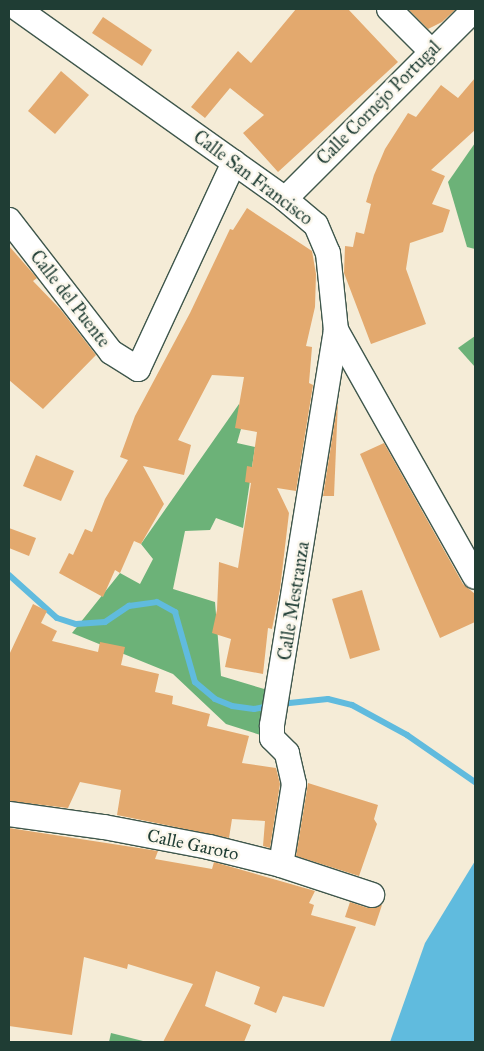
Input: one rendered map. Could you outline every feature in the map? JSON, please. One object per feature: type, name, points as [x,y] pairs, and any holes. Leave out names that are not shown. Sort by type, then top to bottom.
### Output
[{"type":"street","name":"Calle San Francisco","points":[[18,9],[234,162],[285,199],[316,225],[328,253],[336,330],[475,577]]},
{"type":"street","points":[[389,9],[430,51]]},
{"type":"street","name":"Calle Cornejo Portugal","points":[[285,199],[430,51],[475,9]]},
{"type":"street","name":"Calle del Puente","points":[[9,220],[111,352],[138,369],[234,162]]},
{"type":"street","name":"Calle Mestranza","points":[[281,865],[294,784],[287,753],[272,738],[272,724],[285,657],[336,330]]},
{"type":"street","name":"Calle Garoto","points":[[9,814],[104,827],[281,865],[372,895]]},
{"type":"green space","points":[[475,143],[475,249],[467,247],[448,182]]},
{"type":"green space","points":[[475,336],[475,367],[458,348]]},
{"type":"green space","points":[[239,404],[241,429],[237,443],[255,447],[243,528],[216,518],[210,530],[185,531],[173,589],[215,602],[221,676],[271,691],[267,737],[226,724],[173,674],[72,633],[120,573],[140,584],[153,559],[141,544]]},
{"type":"green space","points":[[111,1033],[143,1041],[144,1042],[109,1042]]},
{"type":"water","points":[[475,861],[475,1042],[390,1042],[425,943]]},
{"type":"building","points":[[296,9],[348,9],[398,62],[278,172],[243,133],[264,115],[230,88],[205,118],[191,107],[238,51],[251,63]]},
{"type":"building","points":[[408,9],[456,9],[442,22],[428,29]]},
{"type":"building","points":[[103,17],[152,50],[142,66],[92,33]]},
{"type":"building","points":[[61,71],[89,95],[55,134],[28,111]]},
{"type":"building","points":[[475,78],[475,130],[431,170],[445,176],[432,204],[450,210],[443,232],[410,243],[406,269],[426,324],[371,344],[344,273],[345,246],[353,247],[356,232],[364,234],[371,204],[366,202],[374,175],[385,149],[408,113],[416,117],[441,85],[458,98]]},
{"type":"building","points":[[247,208],[312,251],[316,274],[315,307],[306,346],[312,347],[309,383],[313,385],[296,491],[277,488],[289,513],[280,589],[272,629],[268,628],[263,674],[225,667],[231,639],[212,633],[217,610],[219,562],[238,568],[251,483],[245,482],[247,466],[252,467],[257,432],[235,428],[244,377],[212,375],[178,440],[191,445],[184,475],[143,466],[164,504],[141,544],[134,541],[120,573],[115,570],[103,597],[59,573],[69,553],[73,555],[85,529],[92,532],[105,499],[128,460],[120,457],[135,416],[190,313],[230,229],[233,230]]},
{"type":"building","points":[[9,246],[37,278],[33,281],[61,310],[96,355],[43,409],[9,380]]},
{"type":"building","points":[[338,401],[334,496],[323,496]]},
{"type":"building","points":[[384,443],[463,584],[475,594],[475,622],[440,638],[360,454]]},
{"type":"building","points":[[36,455],[74,471],[61,501],[23,486]]},
{"type":"building","points":[[9,528],[36,538],[29,556],[9,548]]},
{"type":"building","points":[[362,590],[380,650],[350,659],[332,599]]},
{"type":"building","points":[[33,604],[47,611],[41,623],[57,631],[52,641],[98,652],[100,642],[125,647],[121,665],[159,674],[155,692],[173,696],[172,704],[210,714],[207,726],[249,736],[242,763],[276,768],[280,784],[270,848],[263,846],[265,821],[232,819],[229,838],[117,815],[121,790],[80,782],[68,808],[9,801],[9,655]]},
{"type":"building","points":[[308,783],[378,805],[374,819],[377,824],[359,876],[296,856]]},
{"type":"building","points":[[9,828],[158,851],[155,859],[212,869],[214,862],[315,891],[309,903],[314,905],[311,915],[356,927],[324,1007],[283,996],[276,1013],[254,1004],[260,987],[216,971],[205,1006],[251,1025],[244,1042],[163,1042],[193,984],[128,964],[127,969],[84,957],[72,1035],[9,1026]]},
{"type":"building","points":[[350,902],[368,908],[382,905],[375,926],[345,917]]},
{"type":"waterway","points":[[9,575],[57,618],[76,624],[105,622],[129,606],[157,602],[175,612],[195,682],[215,699],[232,706],[254,709],[270,706]]},
{"type":"waterway","points":[[280,704],[328,699],[352,705],[407,735],[475,782]]}]
